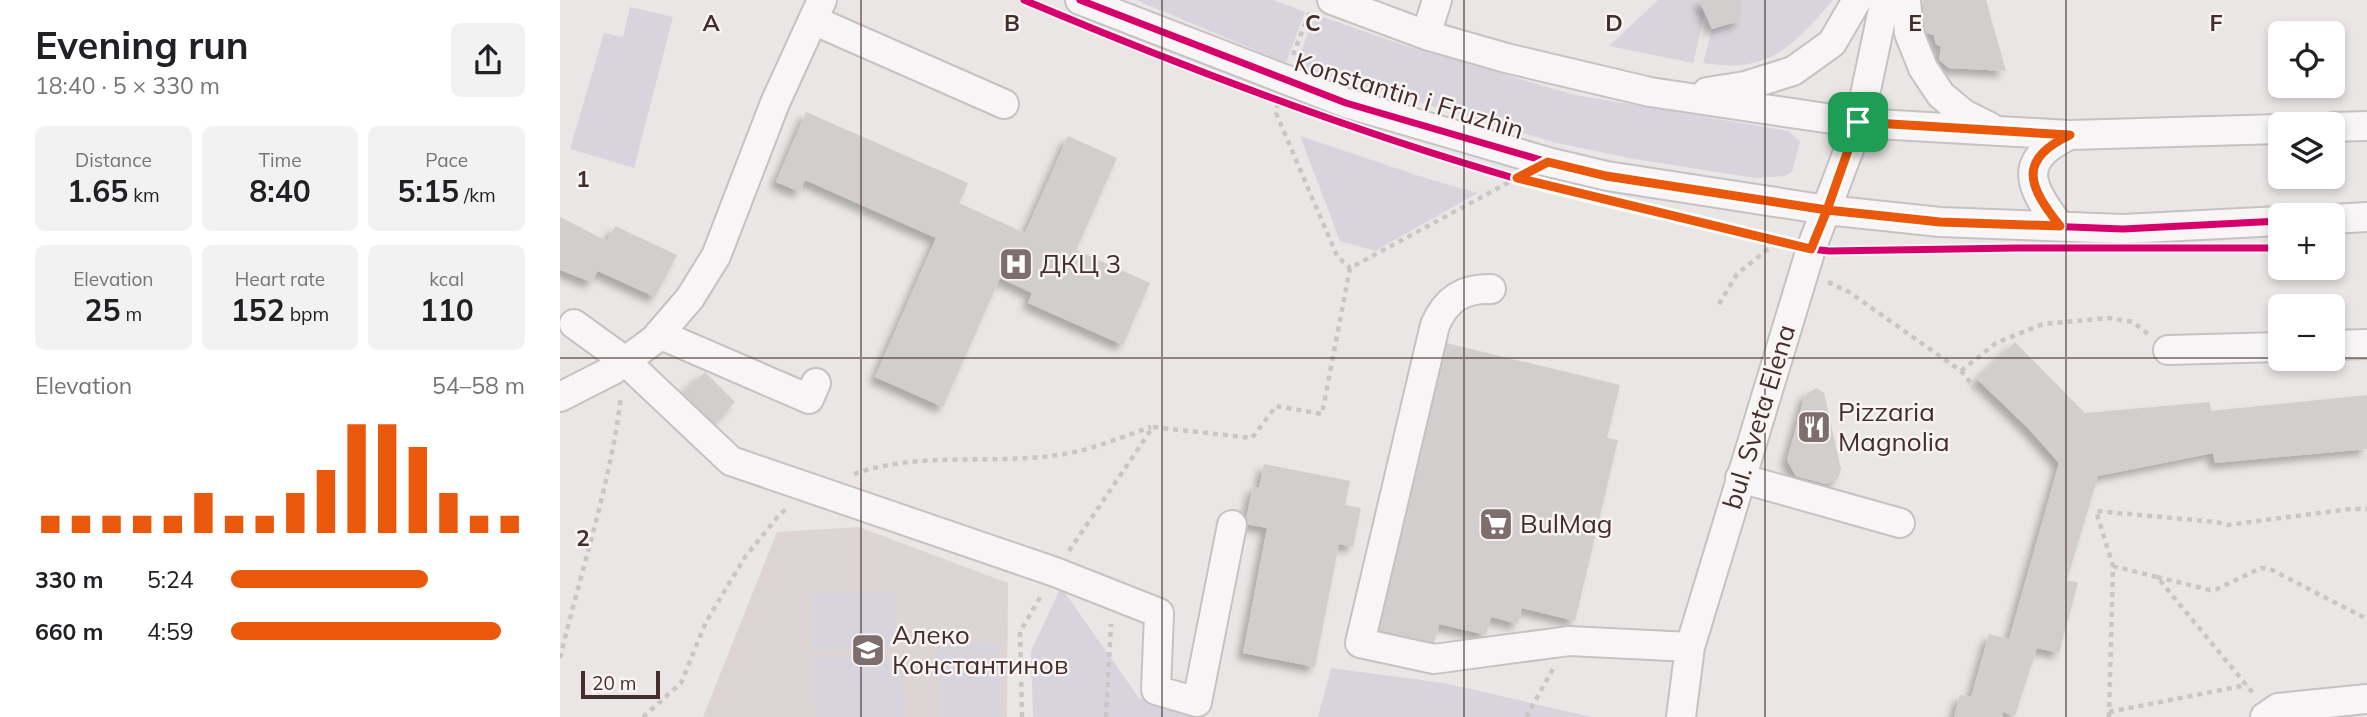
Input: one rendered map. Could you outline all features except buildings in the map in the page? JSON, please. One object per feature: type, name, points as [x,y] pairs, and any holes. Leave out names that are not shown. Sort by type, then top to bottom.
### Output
[{"type":"street","name":"Konstantin i Fruzhin","points":[[1080,0],[1346,103],[1606,176],[1827,210],[1940,222],[2123,229],[2268,223]]},
{"type":"street","points":[[1332,0],[1426,36],[1544,68],[1650,92],[1858,122],[2070,135],[2268,129]]},
{"type":"street","points":[[1426,36],[1437,0]]},
{"type":"street","points":[[1682,96],[1745,86],[1793,71],[1832,43],[1857,0]]},
{"type":"street","name":"bul. Sveta Elena","points":[[1681,717],[1690,647],[1807,261],[1858,122],[1885,0]]},
{"type":"street","points":[[1906,0],[1909,33],[1923,68],[1941,95],[1964,114],[2002,132]]},
{"type":"street","points":[[560,397],[625,361],[659,334],[690,298],[716,256],[775,103],[818,10],[1004,104]]},
{"type":"street","points":[[2345,127],[2367,126]]},
{"type":"street","points":[[2060,226],[2033,187],[2034,170],[2038,156],[2052,143],[2070,135]]},
{"type":"street","points":[[2345,218],[2367,217]]},
{"type":"street","points":[[1491,289],[1477,288],[1457,296],[1441,312],[1435,325],[1360,643],[1434,659],[1569,641],[1690,647]]},
{"type":"street","points":[[574,324],[625,361],[731,461],[1055,572],[1159,613],[1156,690],[1197,702],[1232,525]]},
{"type":"street","points":[[659,334],[809,399],[816,383]]},
{"type":"street","points":[[2345,345],[2367,344]]},
{"type":"street","points":[[2168,350],[2268,347]]},
{"type":"street","points":[[1740,478],[1900,523]]},
{"type":"street","points":[[2266,716],[2278,708],[2367,699]]},
{"type":"path","points":[[1267,98],[1292,106]]},
{"type":"path","points":[[1276,113],[1337,256],[1350,268]]},
{"type":"path","points":[[1503,174],[1517,178]]},
{"type":"path","points":[[1350,268],[1517,178]]},
{"type":"path","points":[[1764,238],[1778,241],[1807,261],[1961,371],[1975,388]]},
{"type":"path","points":[[1719,304],[1737,274],[1778,241]]},
{"type":"path","points":[[1022,717],[1020,632],[1055,572],[1153,427],[1252,438],[1276,406],[1322,414],[1350,268]]},
{"type":"path","points":[[1961,371],[1996,343],[2043,324],[2109,318],[2133,322],[2168,350]]},
{"type":"path","points":[[560,658],[606,488],[616,437],[625,361]]},
{"type":"path","points":[[2248,685],[2109,715],[2113,566],[2096,511],[2228,525],[2367,509]]},
{"type":"path","points":[[2113,566],[2210,590],[2261,568],[2270,569],[2367,619]]},
{"type":"path","points":[[2157,577],[2238,677],[2248,685],[2266,716]]},
{"type":"path","points":[[1105,717],[1113,594]]},
{"type":"path","points":[[1526,717],[1569,641]]},
{"type":"shaded area","points":[[1136,0],[1274,0],[1305,12],[1286,63]]},
{"type":"shaded area","points":[[1658,0],[1708,0],[1693,63],[1609,46]]},
{"type":"shaded area","points":[[1720,0],[1833,0],[1805,31],[1778,53],[1746,64],[1703,63]]},
{"type":"shaded area","points":[[630,7],[673,17],[634,168],[570,149],[604,33],[623,37]]},
{"type":"shaded area","points":[[1315,14],[1406,46],[1575,95],[1789,131],[1800,142],[1792,172],[1785,176],[1755,178],[1634,159],[1557,143],[1296,66]]},
{"type":"shaded area","points":[[1300,136],[1478,193],[1375,251],[1340,241]]},
{"type":"shaded area","name":"Алеко Константинов","points":[[859,527],[1008,583],[1007,717],[703,717],[777,532]]},
{"type":"shaded area","points":[[1061,587],[1139,698],[1203,717],[1033,717],[1031,651]]},
{"type":"shaded area","points":[[895,591],[897,647],[813,651],[811,594]]},
{"type":"shaded area","points":[[998,643],[1000,717],[940,717],[938,644]]},
{"type":"shaded area","points":[[902,654],[904,717],[815,717],[813,658]]},
{"type":"shaded area","points":[[1331,668],[1444,683],[1592,717],[1318,717]]},
{"type":"cycle path","points":[[1024,0],[1268,97],[1454,160],[1590,198],[1811,249],[2268,248]]},
{"type":"cycle path","points":[[1080,0],[1346,103],[1548,162],[1607,176],[1827,210],[1940,222],[2123,229],[2268,222]]},
{"type":"place","name":"ДКЦ 3","points":[[1016,264]]},
{"type":"place","name":"Pizzaria Magnolia","points":[[1814,427]]},
{"type":"place","name":"BulMag","points":[[1496,524]]},
{"type":"place","name":"Алеко Константинов","points":[[868,650]]},
{"type":"route","points":[[1858,122],[1827,210],[1606,176],[1548,162],[1517,178],[1602,201],[1811,249],[1827,210],[1940,222],[2060,226],[2033,187],[2034,170],[2038,156],[2052,143],[2070,135],[1858,122]]}]
